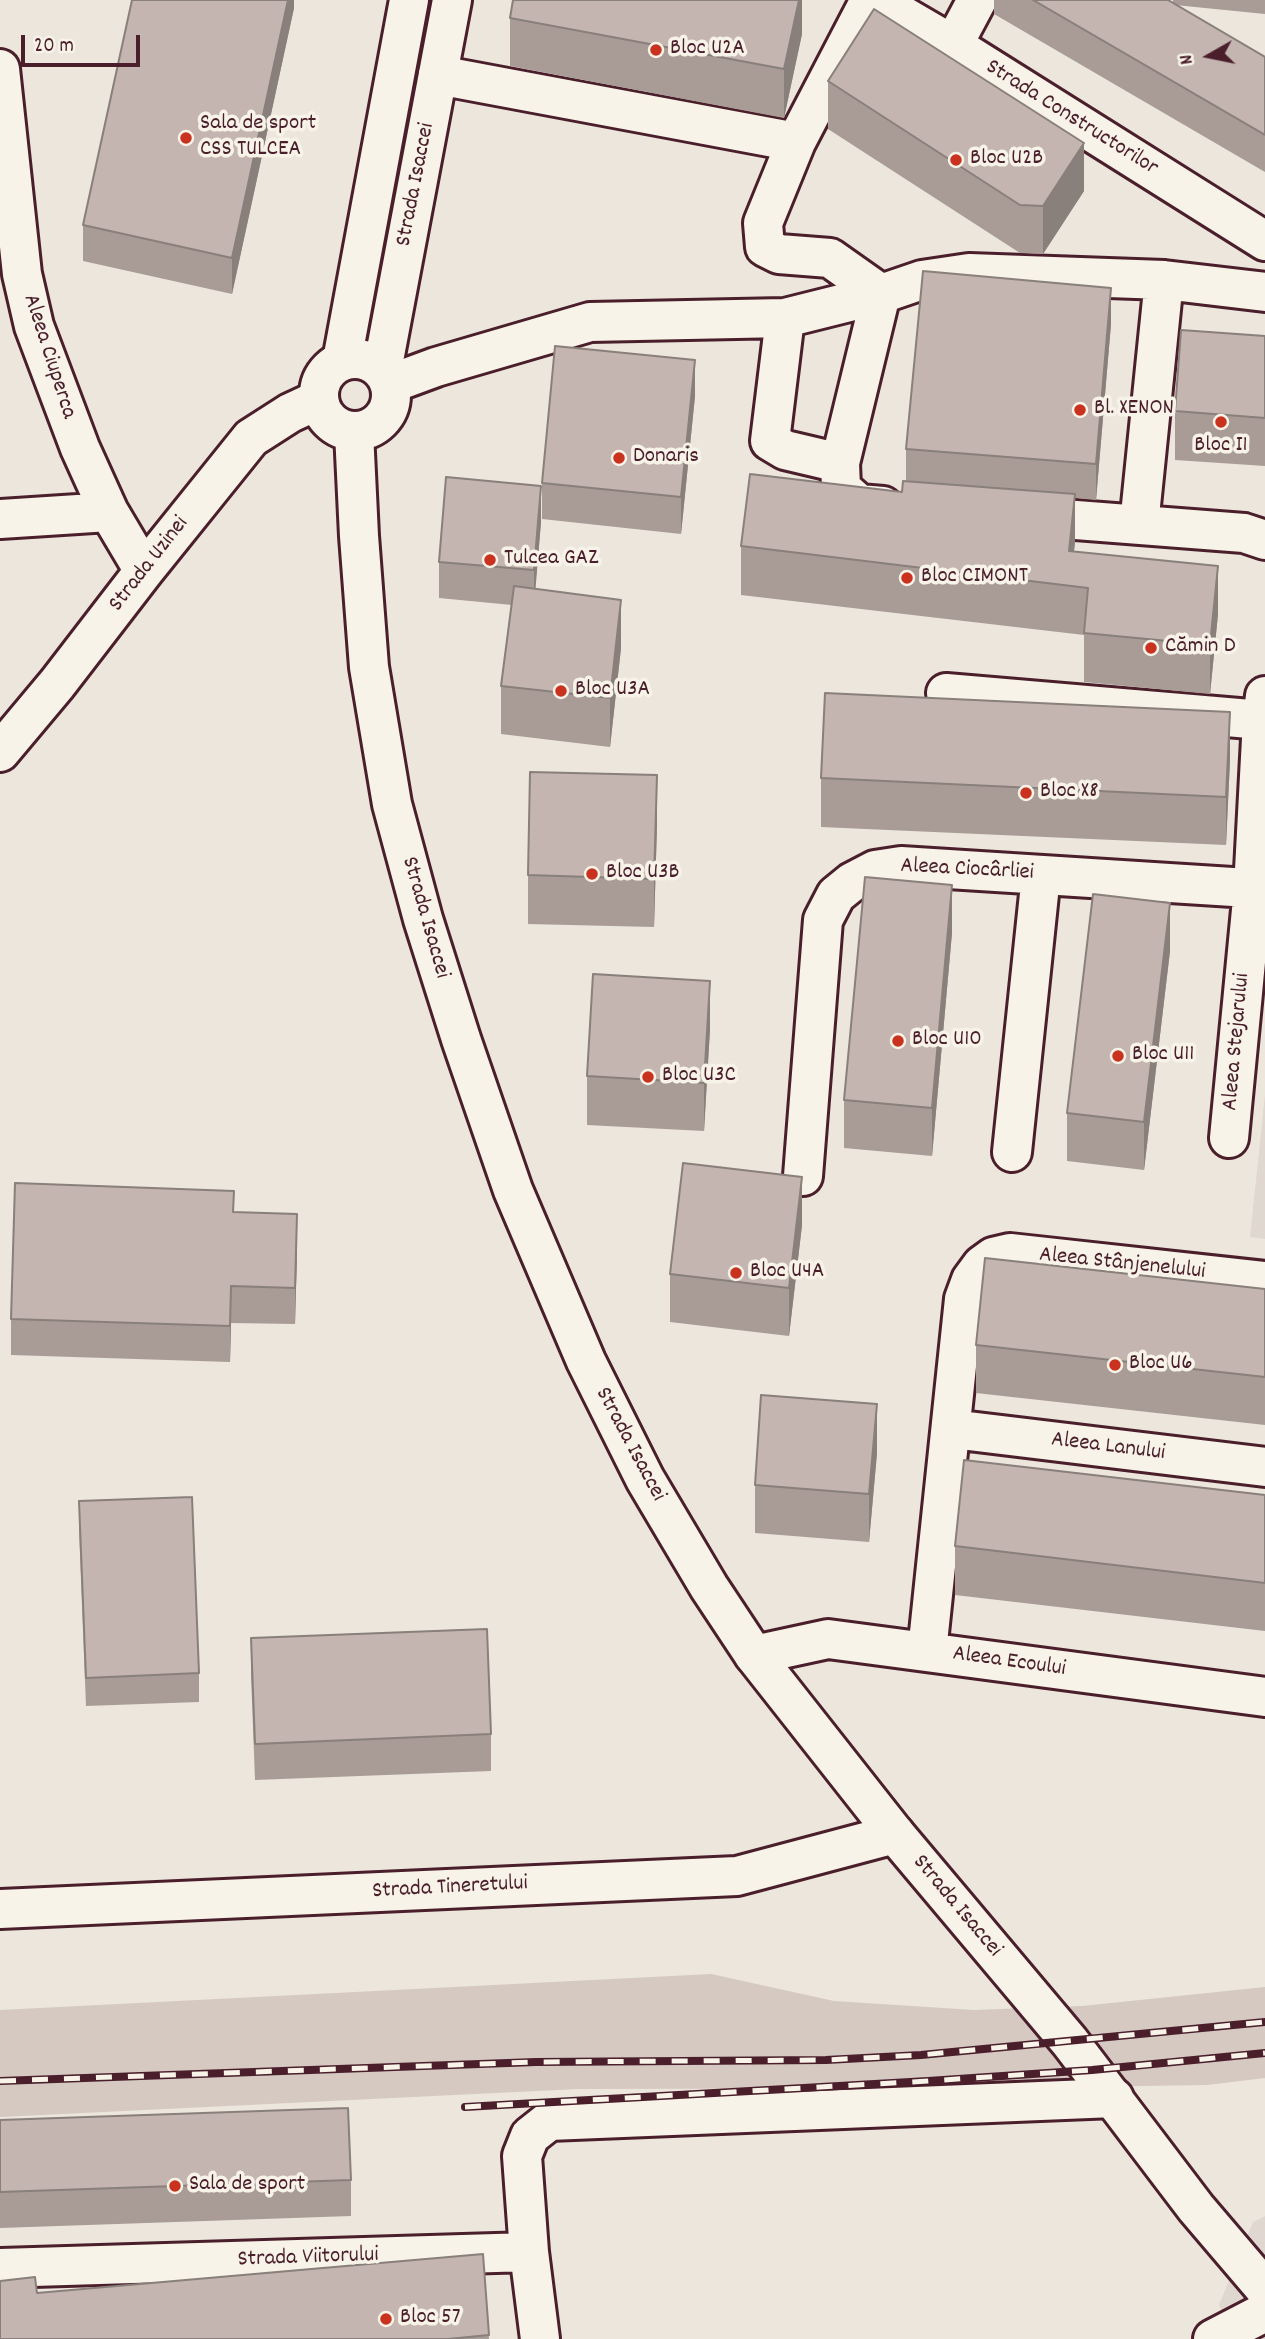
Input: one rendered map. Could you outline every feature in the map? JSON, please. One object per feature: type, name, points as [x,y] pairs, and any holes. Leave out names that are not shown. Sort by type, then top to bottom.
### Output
[{"type":"street","name":"Strada Isaccei","points":[[342,361],[409,0]]},
{"type":"street","name":"Strada Isaccei","points":[[386,377],[452,0]]},
{"type":"street","points":[[870,0],[796,142],[764,223],[765,247],[779,254],[830,258],[881,294]]},
{"type":"street","name":"Strada Constructorilor","points":[[876,0],[953,45],[1265,241]]},
{"type":"street","points":[[953,45],[977,0]]},
{"type":"street","name":"Aleea Ciuperca","points":[[0,69],[22,274],[31,313],[80,448],[109,512],[144,571]]},
{"type":"street","points":[[438,75],[796,142]]},
{"type":"street","points":[[386,377],[436,367],[590,322],[785,317],[881,294],[922,280],[969,273],[1164,280],[1265,292]]},
{"type":"street","points":[[1139,525],[1164,280]]},
{"type":"street","points":[[881,294],[840,463],[841,488],[859,504],[912,508]]},
{"type":"street","points":[[785,317],[771,441],[785,450],[840,463]]},
{"type":"street","points":[[356,358],[370,362],[386,377],[390,407],[376,426],[354,432],[331,423],[318,400],[320,384],[328,370],[342,361],[356,358]]},
{"type":"street","name":"Strada Uzinei","points":[[0,752],[251,438],[290,412],[318,400]]},
{"type":"street","name":"Strada Isaccei","points":[[354,432],[369,667],[392,804],[423,919],[513,1190],[586,1361],[645,1479],[709,1587],[754,1655],[895,1834],[1070,2042],[1196,2208],[1265,2289]]},
{"type":"street","points":[[0,519],[109,512]]},
{"type":"street","points":[[992,514],[1244,533],[1265,540]]},
{"type":"street","points":[[946,693],[1263,708]]},
{"type":"street","name":"Aleea Stejarului","points":[[1229,1138],[1259,889],[1263,708]]},
{"type":"street","name":"Aleea Ciocârliei","points":[[803,1176],[823,920],[836,895],[852,882],[875,870],[901,866],[1259,889]]},
{"type":"street","points":[[1012,1152],[1041,875]]},
{"type":"street","name":"Aleea Stânjenelului","points":[[952,1429],[964,1298],[971,1280],[982,1265],[993,1257],[1010,1253],[1265,1281]]},
{"type":"street","points":[[927,1652],[952,1429]]},
{"type":"street","name":"Aleea Lanului","points":[[952,1429],[1265,1467]]},
{"type":"street","name":"Aleea Ecoului","points":[[754,1655],[828,1639],[1265,1697]]},
{"type":"street","name":"Strada Tineretului","points":[[0,1909],[737,1876],[895,1834]]},
{"type":"street","points":[[540,2339],[529,2252],[522,2156],[530,2136],[549,2121],[1114,2098]]},
{"type":"street","name":"Strada Viitorului","points":[[0,2268],[529,2252]]},
{"type":"street","points":[[1213,2339],[1265,2312]]},
{"type":"shaded area","points":[[1265,1095],[1265,1239],[1250,1237]]},
{"type":"shaded area","points":[[711,1974],[834,2001],[974,2010],[1082,2006],[1265,1987],[1265,2078],[1207,2085],[578,2089],[0,2117],[0,2010]]},
{"type":"shaded area","points":[[1265,2216],[1265,2339],[1235,2339],[1219,2305],[1253,2222]]},
{"type":"building","points":[[132,0],[288,0],[232,258],[83,225]]},
{"type":"building","points":[[513,0],[799,0],[784,69],[510,18]]},
{"type":"building","points":[[1033,0],[1168,0],[1265,57],[1265,135]]},
{"type":"building","points":[[874,9],[1084,143],[1043,206],[1020,205],[828,81]]},
{"type":"building","points":[[923,271],[1111,288],[1096,464],[906,449]]},
{"type":"building","points":[[1181,330],[1265,336],[1265,418],[1175,411]]},
{"type":"building","name":"Donaris","points":[[555,346],[695,360],[681,497],[542,483]]},
{"type":"building","points":[[750,474],[902,492],[903,481],[1075,494],[1069,551],[1218,566],[1210,645],[1084,633],[1088,588],[741,546]]},
{"type":"building","points":[[446,477],[541,486],[534,570],[439,562]]},
{"type":"building","points":[[514,586],[621,600],[610,698],[501,686]]},
{"type":"building","points":[[825,693],[1230,712],[1226,797],[821,778]]},
{"type":"building","points":[[530,772],[657,775],[654,879],[528,875]]},
{"type":"building","name":"Bloc U10","points":[[865,877],[952,885],[932,1108],[844,1100]]},
{"type":"building","name":"Bloc U11","points":[[1093,894],[1170,903],[1144,1122],[1067,1113]]},
{"type":"building","points":[[593,974],[710,981],[704,1083],[587,1076]]},
{"type":"building","points":[[683,1163],[802,1177],[789,1288],[670,1274]]},
{"type":"building","points":[[15,1183],[234,1191],[233,1212],[297,1214],[295,1288],[231,1286],[230,1326],[11,1319]]},
{"type":"building","points":[[985,1258],[1265,1289],[1265,1377],[976,1345]]},
{"type":"building","points":[[761,1395],[877,1404],[869,1494],[755,1485]]},
{"type":"building","points":[[964,1460],[1265,1495],[1265,1583],[955,1546]]},
{"type":"building","points":[[192,1497],[199,1673],[86,1678],[79,1501]]},
{"type":"building","points":[[487,1629],[491,1734],[255,1744],[251,1638]]},
{"type":"building","points":[[348,2108],[351,2180],[0,2192],[0,2120]]},
{"type":"building","points":[[483,2254],[489,2335],[448,2339],[0,2339],[0,2281],[35,2277],[37,2293]]},
{"type":"railway","points":[[0,2081],[536,2062],[826,2060],[921,2055],[1265,2022]]},
{"type":"railway","points":[[465,2107],[1092,2070],[1265,2053]]},
{"type":"place","name":"Bloc U2A","points":[[656,50]]},
{"type":"place","name":"Sala de sport CSS TULCEA","points":[[186,138]]},
{"type":"place","name":"Bloc U2B","points":[[956,160]]},
{"type":"place","name":"Bl. XENON","points":[[1080,410]]},
{"type":"place","name":"Bloc I1","points":[[1221,422]]},
{"type":"place","name":"Donaris","points":[[619,458]]},
{"type":"place","name":"Tulcea GAZ","points":[[490,560]]},
{"type":"place","name":"Bloc CIMONT","points":[[907,578]]},
{"type":"place","name":"Cămin D","points":[[1151,648]]},
{"type":"place","name":"Bloc U3A","points":[[561,691]]},
{"type":"place","name":"Bloc X8","points":[[1026,793]]},
{"type":"place","name":"Bloc U3B","points":[[592,874]]},
{"type":"place","name":"Bloc U10","points":[[898,1041]]},
{"type":"place","name":"Bloc U11","points":[[1118,1056]]},
{"type":"place","name":"Bloc U3C","points":[[648,1077]]},
{"type":"place","name":"Bloc U4A","points":[[736,1273]]},
{"type":"place","name":"Bloc U6","points":[[1115,1365]]},
{"type":"place","name":"Sala de sport","points":[[175,2186]]},
{"type":"place","name":"Bloc 57","points":[[386,2319]]}]
